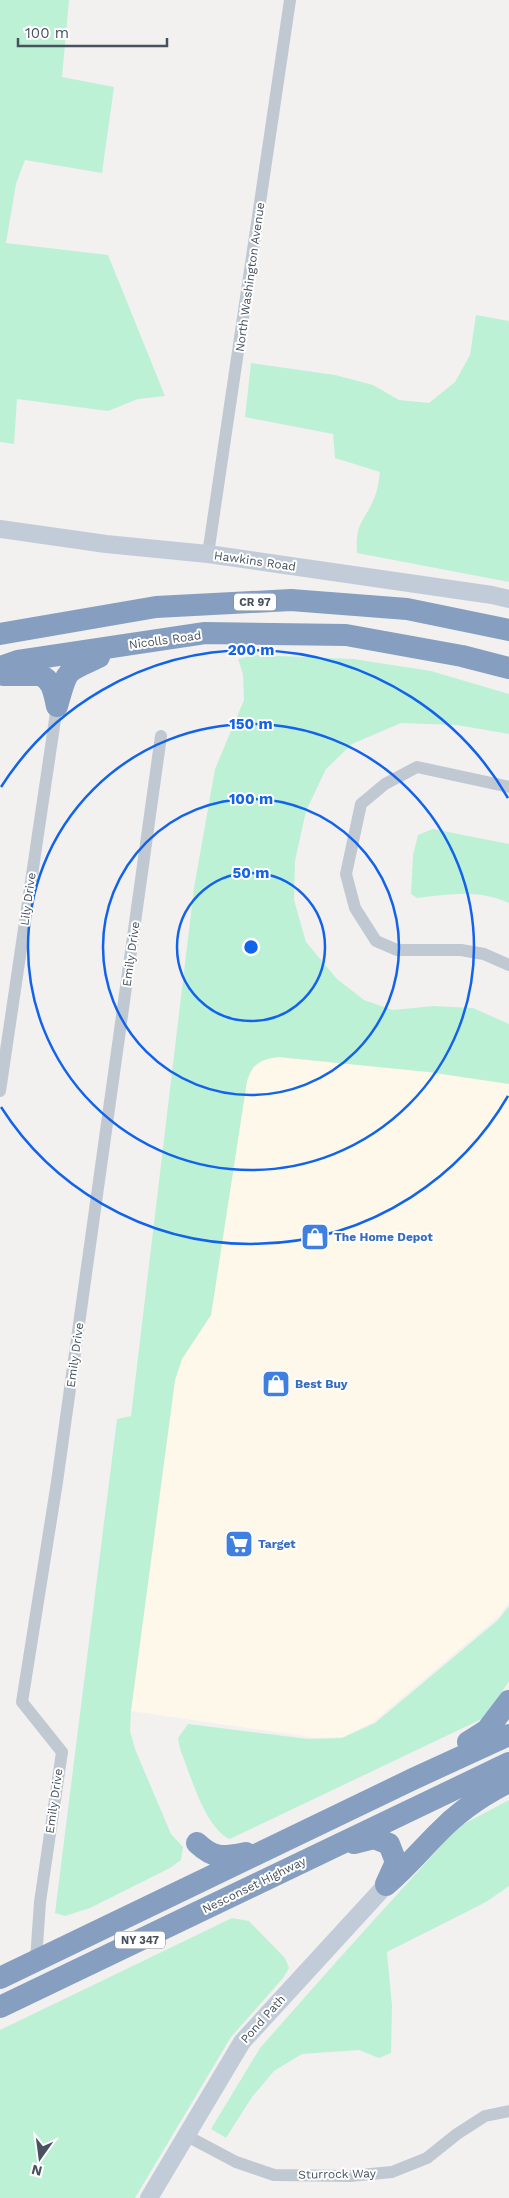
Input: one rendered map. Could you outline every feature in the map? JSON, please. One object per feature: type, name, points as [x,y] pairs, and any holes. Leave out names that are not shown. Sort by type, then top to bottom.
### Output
[{"type":"highway","name":"CR 97","points":[[0,634],[156,608],[291,600],[407,610],[509,630]]},
{"type":"highway","name":"Nicolls Road","points":[[0,667],[18,661],[205,633],[346,635],[462,656],[509,668]]},
{"type":"highway","points":[[57,706],[66,675],[72,669],[124,646]]},
{"type":"highway","points":[[0,675],[40,675],[45,677],[52,687],[57,706]]},
{"type":"highway","points":[[412,1779],[449,1751],[487,1730],[509,1701]]},
{"type":"highway","name":"NY 347","points":[[0,1978],[412,1779],[509,1735]]},
{"type":"highway","name":"Nesconset Highway","points":[[0,2008],[509,1763]]},
{"type":"highway","points":[[386,1884],[402,1871],[461,1812],[484,1795],[509,1782]]},
{"type":"highway","points":[[326,1850],[369,1838],[385,1841],[392,1849],[396,1862],[386,1884]]},
{"type":"highway","points":[[171,1895],[194,1869],[198,1857],[197,1844],[208,1853],[218,1856],[264,1851]]},
{"type":"street","name":"North Washington Avenue","points":[[208,554],[290,0]]},
{"type":"street","name":"Hawkins Road","points":[[0,529],[106,544],[208,554],[509,599]]},
{"type":"street","name":"Lily Drive","points":[[0,1091],[57,706]]},
{"type":"street","name":"Emily Drive","points":[[36,1960],[40,1902],[62,1752],[22,1702],[57,1482],[161,736]]},
{"type":"street","points":[[509,787],[417,766],[385,784],[361,804],[346,874],[355,908],[376,941],[397,950],[461,950],[484,954],[509,965]]},
{"type":"street","name":"Pond Path","points":[[149,2198],[242,2042],[386,1884]]},
{"type":"street","name":"Sturrock Way","points":[[187,2136],[236,2162],[274,2174],[350,2176],[392,2172],[427,2158],[457,2134],[485,2116],[509,2111]]},
{"type":"shaded area","points":[[278,1057],[432,1072],[509,1084],[509,1602],[499,1616],[373,1722],[343,1737],[317,1738],[131,1711],[175,1380],[182,1359],[211,1315],[247,1081],[252,1068],[264,1059]]},
{"type":"green space","points":[[0,0],[69,0],[62,77],[114,87],[102,173],[25,160],[16,184],[6,243],[108,255],[165,396],[138,399],[108,411],[17,399],[14,444],[0,442]]},
{"type":"green space","points":[[476,315],[509,321],[509,582],[357,553],[359,528],[376,493],[380,472],[335,458],[333,434],[245,417],[251,363],[335,375],[373,385],[399,400],[429,403],[455,382],[470,355]]},
{"type":"green space","points":[[255,655],[353,659],[431,671],[509,694],[509,734],[457,725],[401,723],[352,744],[326,769],[306,811],[295,861],[294,900],[306,942],[337,979],[364,1000],[393,1010],[433,1006],[473,1008],[509,1024],[509,1084],[428,1072],[278,1057],[266,1059],[258,1063],[252,1070],[247,1081],[211,1315],[182,1359],[175,1380],[131,1711],[130,1731],[135,1749],[171,1834],[183,1847],[181,1860],[170,1868],[90,1908],[65,1916],[55,1913],[117,1419],[131,1416],[194,888],[215,769],[244,700],[243,674],[238,659]]},
{"type":"green space","points":[[433,829],[509,844],[509,903],[475,894],[452,894],[417,898],[411,894],[413,855],[418,835]]},
{"type":"green space","points":[[509,1606],[509,1681],[486,1717],[230,1839],[213,1824],[199,1799],[180,1749],[178,1738],[188,1724],[308,1739],[342,1738],[375,1723],[498,1620]]},
{"type":"green space","points":[[509,1800],[509,1886],[486,1902],[387,1952],[392,2006],[391,2053],[379,2058],[359,2050],[302,2054],[274,2071],[252,2097],[226,2138],[211,2129],[260,2048],[458,1827]]},
{"type":"green space","points":[[232,1918],[249,1921],[285,1958],[289,1968],[283,1978],[231,2037],[135,2198],[0,2198],[0,2030]]},
{"type":"place","name":"The Home Depot","points":[[315,1237]]},
{"type":"place","name":"Best Buy","points":[[276,1384]]},
{"type":"place","name":"Target","points":[[239,1544]]}]
